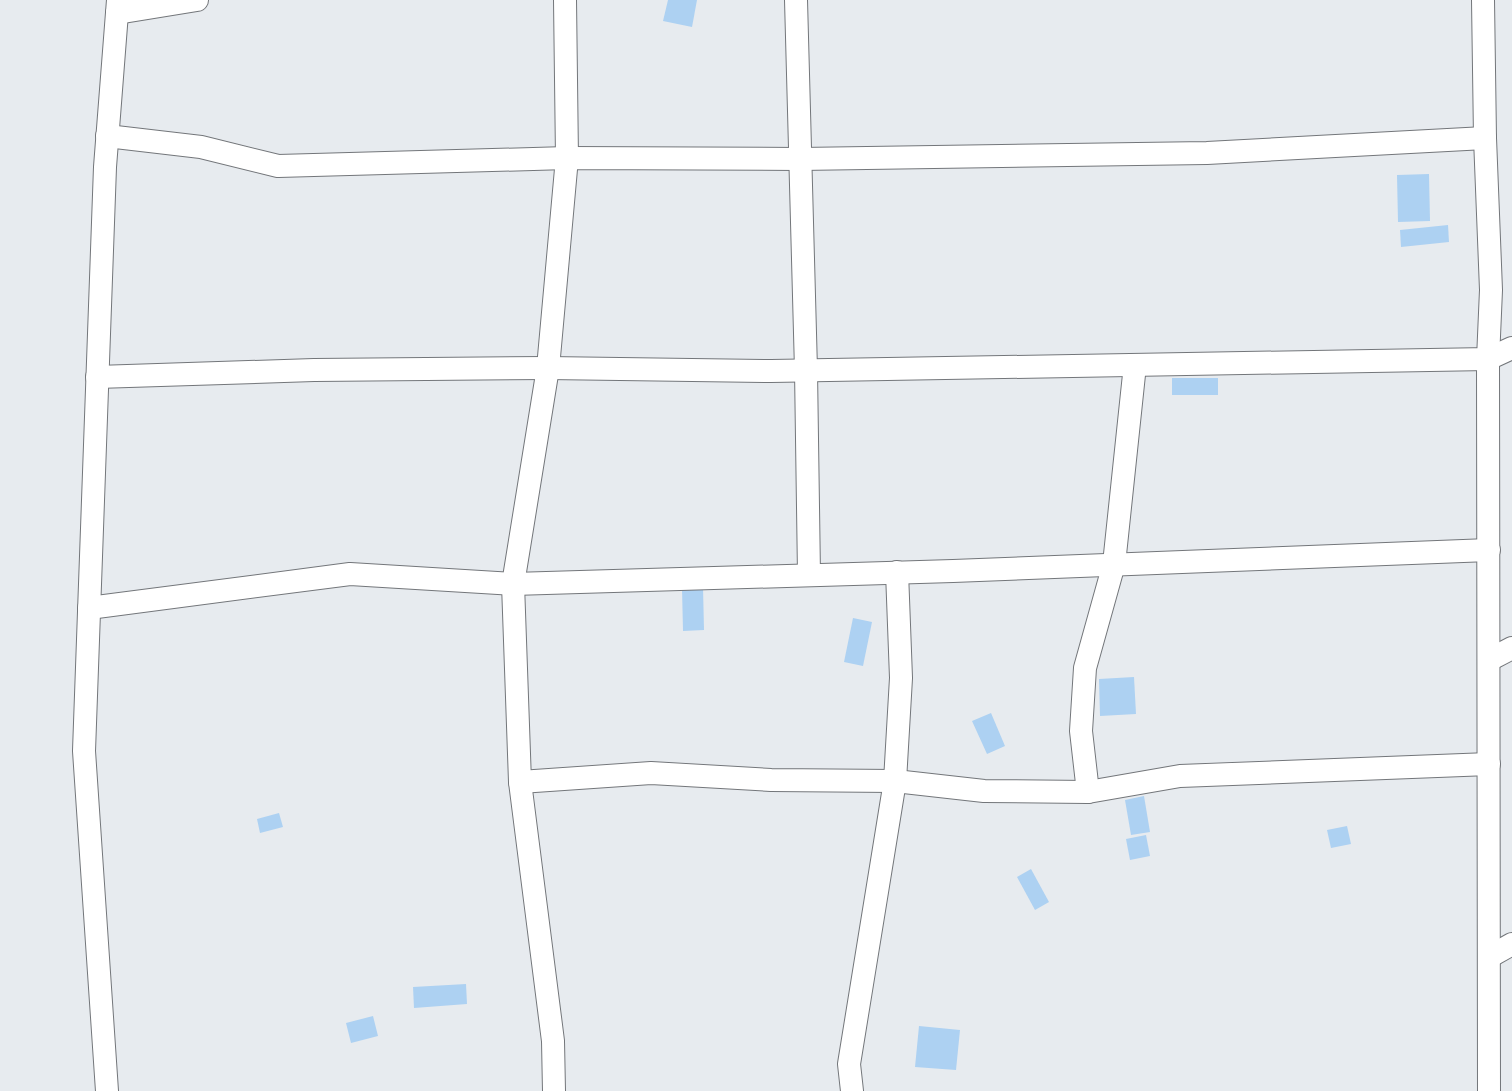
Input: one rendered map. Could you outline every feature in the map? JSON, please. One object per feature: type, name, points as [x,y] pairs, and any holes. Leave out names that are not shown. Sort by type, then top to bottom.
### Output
[{"type":"street","points":[[106,1091],[84,751],[105,167],[117,7],[197,0]]},
{"type":"street","points":[[554,1091],[552,1041],[520,782],[513,584],[548,368],[567,158],[565,0]]},
{"type":"street","points":[[796,0],[806,370],[809,575]]},
{"type":"street","points":[[1483,0],[1485,138],[1491,290],[1488,359],[1489,1091]]},
{"type":"street","points":[[108,136],[201,147],[278,166],[567,158],[800,159],[1207,153],[1485,138]]},
{"type":"street","points":[[97,377],[314,370],[548,368],[806,370],[1488,359],[1512,348]]},
{"type":"street","points":[[1088,792],[1081,731],[1085,668],[1114,564],[1135,365]]},
{"type":"street","points":[[89,608],[350,574],[513,584],[897,572],[1489,550]]},
{"type":"street","points":[[852,1091],[849,1064],[895,781],[901,678],[897,572]]},
{"type":"street","points":[[1489,660],[1512,648]]},
{"type":"street","points":[[520,782],[651,774],[771,780],[895,781],[984,791],[1088,792],[1180,776],[1489,764]]},
{"type":"street","points":[[1489,957],[1512,944]]},
{"type":"building","points":[[668,0],[697,0],[692,27],[663,21]]},
{"type":"building","points":[[1429,174],[1430,221],[1398,222],[1397,175]]},
{"type":"building","points":[[1448,225],[1449,242],[1401,247],[1400,230]]},
{"type":"building","points":[[1172,378],[1218,378],[1218,395],[1172,395]]},
{"type":"building","points":[[703,587],[704,630],[683,631],[682,588]]},
{"type":"building","points":[[853,618],[872,622],[863,666],[844,662]]},
{"type":"building","points":[[1134,677],[1136,714],[1100,716],[1099,679]]},
{"type":"building","points":[[991,713],[1005,746],[987,754],[972,721]]},
{"type":"building","points":[[1144,796],[1150,832],[1131,835],[1125,800]]},
{"type":"building","points":[[279,813],[283,827],[260,833],[257,819]]},
{"type":"building","points":[[1347,826],[1351,844],[1331,848],[1327,830]]},
{"type":"building","points":[[1146,835],[1150,856],[1130,860],[1126,839]]},
{"type":"building","points":[[1031,869],[1049,902],[1035,910],[1017,877]]},
{"type":"building","points":[[466,984],[467,1004],[414,1008],[413,987]]},
{"type":"building","points":[[373,1016],[378,1036],[351,1043],[346,1023]]},
{"type":"building","points":[[919,1026],[960,1030],[956,1070],[915,1067]]}]
